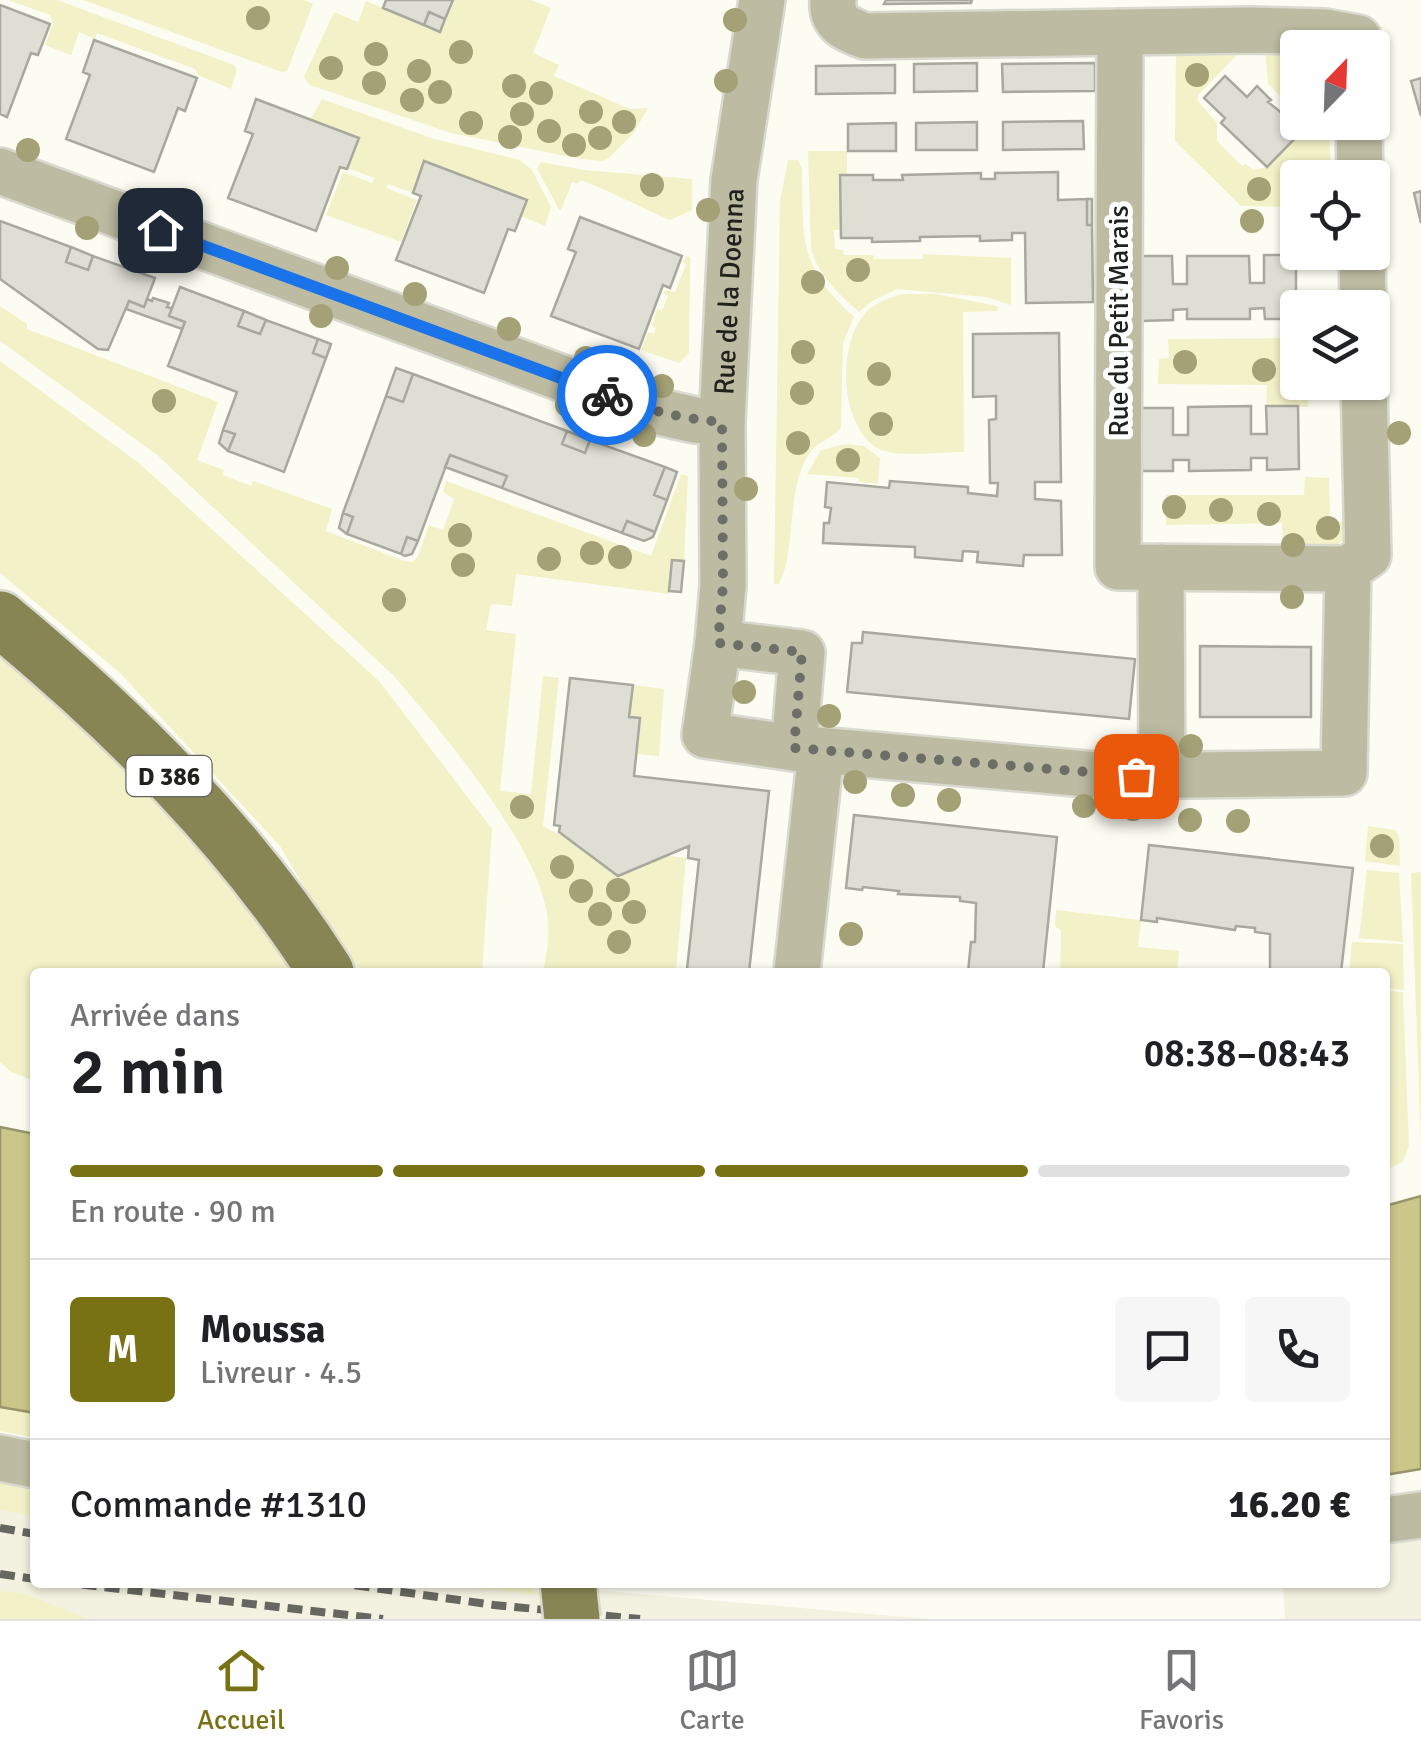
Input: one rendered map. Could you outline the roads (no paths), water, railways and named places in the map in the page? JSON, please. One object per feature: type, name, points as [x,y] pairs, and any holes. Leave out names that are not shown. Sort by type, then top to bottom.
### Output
[{"type":"main road","name":"D 386","points":[[0,620],[57,666],[145,750],[258,877],[320,963]]},
{"type":"main road","points":[[569,1588],[572,1619]]},
{"type":"street","name":"Rue de la Doenna","points":[[762,0],[734,180],[722,422],[723,585],[706,735],[808,750],[1109,776],[1344,774],[1348,569]]},
{"type":"street","points":[[833,0],[835,18],[845,29],[865,36],[1325,32],[1356,28]]},
{"type":"street","name":"Rue du Petit Marais","points":[[1120,32],[1118,568],[1348,569]]},
{"type":"street","points":[[0,171],[646,410],[722,422]]},
{"type":"street","points":[[1348,569],[1368,556],[1364,400]]},
{"type":"street","points":[[1161,567],[1162,776]]},
{"type":"street","points":[[718,643],[802,652],[808,750],[797,968]]},
{"type":"street","points":[[0,1458],[30,1465]]},
{"type":"street","points":[[1390,1519],[1421,1515]]},
{"type":"railway","points":[[0,1528],[30,1533]]},
{"type":"railway","points":[[0,1574],[30,1578]]},
{"type":"railway","points":[[112,1588],[383,1619]]},
{"type":"railway","points":[[374,1588],[494,1605],[640,1619]]}]
